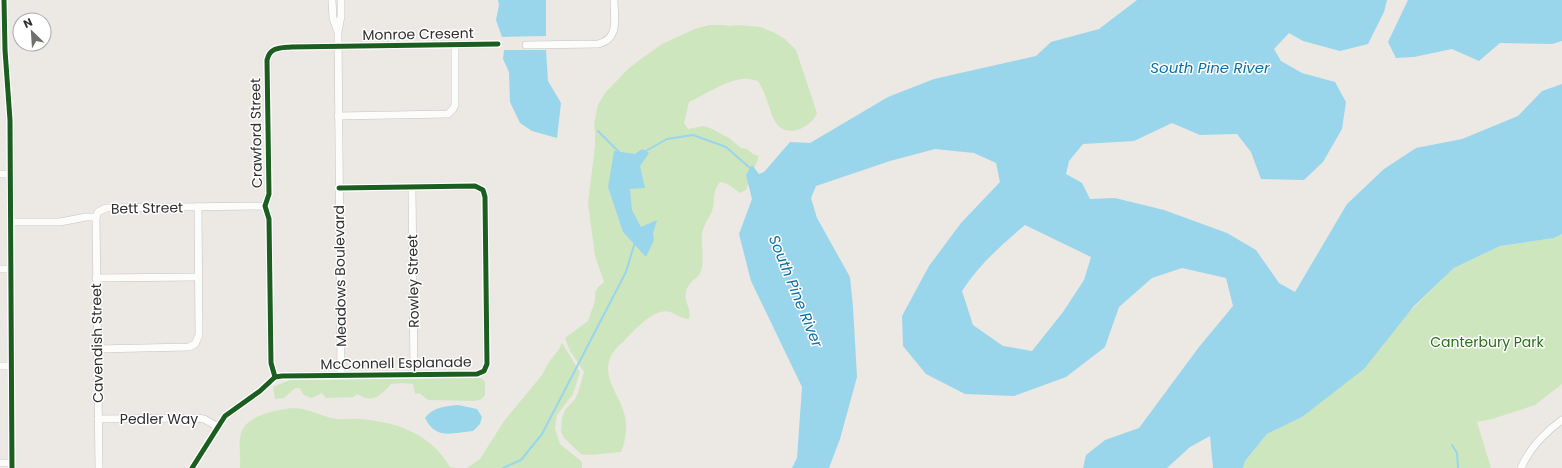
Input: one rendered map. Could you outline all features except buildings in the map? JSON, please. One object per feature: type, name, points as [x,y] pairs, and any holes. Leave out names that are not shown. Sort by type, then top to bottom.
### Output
[{"type":"street","points":[[0,463],[12,466],[10,120],[5,50],[4,0]]},
{"type":"street","name":"Meadows Boulevard","points":[[332,0],[333,18],[338,32]]},
{"type":"street","name":"Meadows Boulevard","points":[[341,0],[341,16],[338,32],[341,376]]},
{"type":"street","points":[[526,45],[605,43],[612,36],[614,30],[614,0]]},
{"type":"street","name":"Monroe Cresent","points":[[338,47],[498,44]]},
{"type":"street","points":[[338,116],[448,114],[455,105],[455,45]]},
{"type":"street","name":"Crawford Street","points":[[275,377],[271,363],[269,219],[265,206],[269,194],[268,54],[277,48],[338,47]]},
{"type":"street","points":[[0,174],[10,174]]},
{"type":"street","name":"McConnell Esplanade","points":[[275,377],[477,374],[484,371],[487,364],[485,197],[482,190],[475,186],[340,188]]},
{"type":"street","name":"Rowley Street","points":[[412,188],[414,375]]},
{"type":"street","name":"Bett Street","points":[[11,222],[60,222],[86,217],[96,217],[98,212],[106,208],[265,206]]},
{"type":"street","points":[[97,349],[189,347],[195,344],[199,335],[198,207]]},
{"type":"street","name":"Cavendish Street","points":[[96,217],[99,468]]},
{"type":"street","points":[[0,269],[10,269]]},
{"type":"street","points":[[96,278],[198,277]]},
{"type":"street","points":[[0,366],[12,366]]},
{"type":"street","points":[[192,468],[229,412],[260,391],[275,377]]},
{"type":"street","name":"Pedler Way","points":[[98,419],[197,418],[204,419],[218,427]]},
{"type":"street","points":[[1521,468],[1534,446],[1548,430],[1562,420]]},
{"type":"green space","points":[[709,25],[760,27],[785,39],[796,50],[817,113],[812,121],[800,129],[791,131],[785,130],[779,127],[775,122],[758,81],[746,79],[729,82],[689,102],[684,123],[688,129],[703,126],[710,128],[729,138],[741,148],[747,149],[753,154],[759,156],[746,190],[740,193],[728,184],[720,182],[717,186],[712,211],[702,234],[703,260],[700,273],[687,289],[686,300],[690,312],[689,319],[670,312],[664,311],[658,313],[640,324],[612,353],[608,364],[609,378],[622,406],[626,423],[625,438],[621,452],[589,455],[581,454],[564,438],[561,432],[562,418],[565,410],[575,399],[578,393],[584,372],[570,351],[565,338],[588,321],[595,301],[595,293],[598,287],[604,282],[595,256],[588,203],[595,146],[594,124],[598,105],[605,93],[628,69],[641,59],[662,44],[695,29]]},
{"type":"green space","name":"Canterbury Park","points":[[1562,234],[1562,384],[1535,405],[1492,419],[1477,422],[1491,468],[1243,468],[1245,461],[1267,434],[1302,417],[1454,268],[1500,246],[1554,238]]},
{"type":"green space","points":[[562,343],[580,372],[573,394],[557,415],[555,429],[560,444],[582,462],[582,468],[467,468],[480,459],[504,421],[542,375]]},
{"type":"green space","points":[[481,378],[485,382],[485,395],[482,399],[475,401],[428,400],[419,393],[415,394],[413,384],[403,383],[391,384],[380,395],[372,398],[363,397],[357,394],[353,397],[326,398],[322,393],[312,398],[304,395],[300,388],[295,388],[284,398],[275,399],[273,387],[290,380]]},
{"type":"green space","points":[[293,408],[305,409],[337,419],[356,419],[386,423],[411,431],[433,446],[442,455],[450,467],[459,468],[240,468],[240,437],[244,427],[249,422],[263,414]]},
{"type":"water","points":[[498,0],[546,0],[546,36],[502,37],[496,20],[499,5]]},
{"type":"water","name":"South Pine River","points":[[1137,0],[1387,0],[1384,12],[1368,44],[1340,51],[1303,41],[1289,33],[1274,49],[1281,61],[1302,73],[1335,82],[1346,102],[1342,129],[1323,162],[1304,180],[1261,179],[1251,152],[1237,134],[1200,135],[1172,123],[1134,141],[1083,144],[1069,161],[1066,174],[1082,183],[1090,199],[1115,198],[1164,210],[1227,233],[1256,250],[1279,283],[1295,292],[1347,204],[1384,169],[1416,148],[1462,139],[1518,116],[1542,91],[1562,84],[1562,234],[1554,238],[1500,246],[1454,268],[1414,306],[1364,369],[1302,417],[1267,434],[1245,461],[1243,468],[1213,468],[1210,436],[1190,447],[1167,468],[1083,468],[1086,455],[1105,440],[1139,428],[1199,347],[1233,306],[1226,278],[1182,268],[1152,278],[1119,307],[1105,347],[1066,377],[1014,396],[965,394],[926,374],[903,346],[902,316],[929,266],[961,223],[1000,182],[996,163],[974,153],[935,149],[890,161],[816,186],[811,198],[817,218],[850,277],[857,377],[840,439],[829,468],[792,468],[797,458],[802,387],[751,281],[739,234],[752,199],[746,175],[752,165],[759,174],[764,172],[790,142],[810,143],[888,97],[934,79],[1036,56],[1051,42],[1099,29]],"holes":[[[1025,225],[1091,257],[1084,280],[1063,312],[1032,351],[1003,346],[973,325],[962,291],[991,256]]]},
{"type":"water","points":[[1408,0],[1562,0],[1562,41],[1552,44],[1500,43],[1479,61],[1452,49],[1414,57],[1396,58],[1388,42]]},
{"type":"water","points":[[504,50],[546,50],[548,81],[561,103],[557,138],[532,131],[520,123],[510,102],[509,72],[503,59]]},
{"type":"water","points":[[642,149],[649,153],[640,166],[645,188],[630,189],[632,210],[641,227],[657,220],[653,234],[654,240],[646,257],[623,232],[608,187],[614,151],[635,154]]},
{"type":"water","points":[[458,405],[477,409],[482,417],[480,424],[473,431],[445,434],[434,430],[425,418],[436,409]]},
{"type":"waterway","points":[[598,131],[620,153]]},
{"type":"waterway","points":[[644,152],[667,139],[693,135],[726,147],[751,169]]},
{"type":"waterway","points":[[503,468],[521,460],[542,434],[626,272],[635,242]]},
{"type":"waterway","points":[[1452,445],[1457,453],[1458,468]]},
{"type":"cycle path","points":[[4,0],[5,50],[10,120],[12,468]]},
{"type":"cycle path","points":[[275,377],[271,363],[269,219],[265,206],[269,194],[267,60],[270,53],[276,49],[291,47],[498,44]]},
{"type":"cycle path","points":[[192,468],[225,416],[260,391],[275,377],[477,374],[484,371],[487,364],[485,197],[483,190],[475,186],[339,188]]}]
